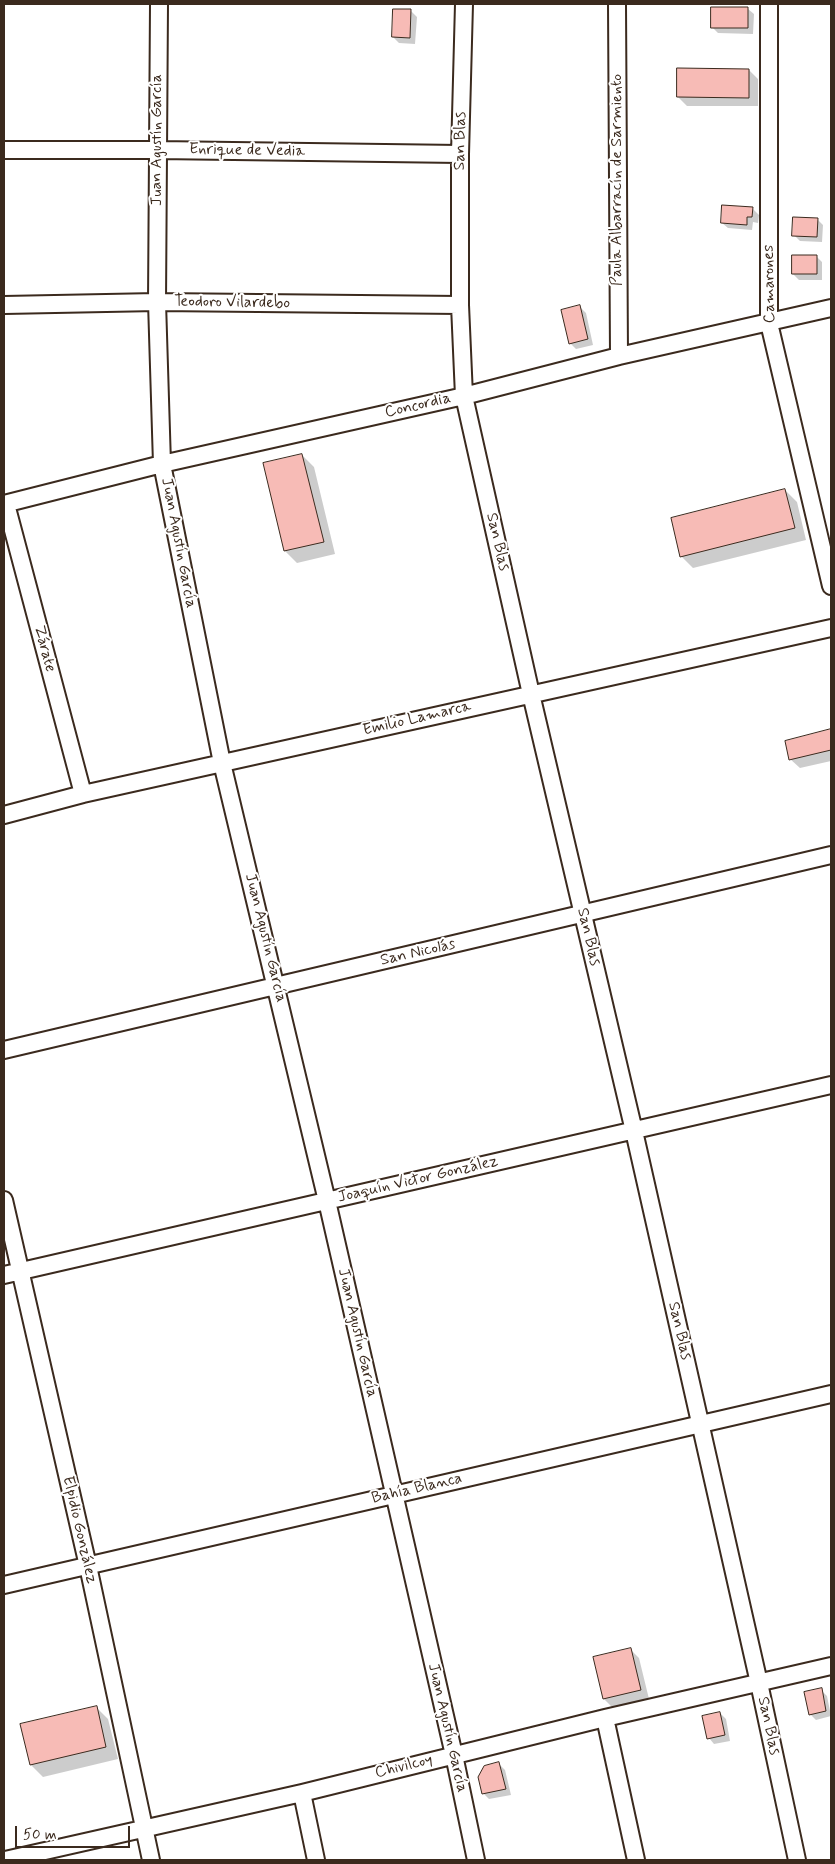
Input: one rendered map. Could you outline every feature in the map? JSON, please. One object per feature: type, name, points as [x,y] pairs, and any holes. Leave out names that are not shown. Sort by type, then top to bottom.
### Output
[{"type":"street","name":"Juan Agustín García","points":[[159,4],[157,302],[162,464],[222,764],[327,1201],[454,1755],[476,1860]]},
{"type":"street","name":"San Blas","points":[[464,4],[460,154],[460,305],[464,396],[531,694],[634,1131],[797,1860]]},
{"type":"street","name":"Paula Albarracín de Sarmiento","points":[[618,4],[619,356]]},
{"type":"street","name":"Camarones","points":[[769,4],[769,323],[831,586]]},
{"type":"street","name":"Enrique de Vedia","points":[[4,150],[460,154]]},
{"type":"street","name":"Teodoro Vilardebo","points":[[4,305],[157,302],[460,305]]},
{"type":"street","name":"Concordia","points":[[5,504],[162,464],[464,396],[619,356],[831,308]]},
{"type":"street","name":"Zárate","points":[[5,504],[82,794]]},
{"type":"street","name":"Emilio Lamarca","points":[[4,815],[82,794],[831,628]]},
{"type":"street","name":"San Nicolás","points":[[4,1050],[831,855]]},
{"type":"street","name":"Joaquín Victor González","points":[[11,1273],[831,1085]]},
{"type":"street","name":"Elpidio González","points":[[4,1200],[11,1273],[88,1566],[151,1860]]},
{"type":"street","name":"Bahía Blanca","points":[[4,1585],[831,1394]]},
{"type":"street","name":"Chivilcoy","points":[[5,1860],[302,1793],[605,1718],[831,1666]]},
{"type":"street","points":[[605,1718],[636,1860]]},
{"type":"street","points":[[302,1793],[316,1860]]},
{"type":"building","points":[[711,7],[748,7],[748,28],[711,28]]},
{"type":"building","points":[[393,9],[411,9],[410,38],[392,37]]},
{"type":"building","points":[[677,68],[749,69],[749,98],[677,97]]},
{"type":"building","points":[[722,205],[753,207],[752,217],[747,217],[747,225],[721,223]]},
{"type":"building","points":[[793,217],[818,218],[817,237],[792,236]]},
{"type":"building","points":[[792,255],[817,255],[817,274],[792,274]]},
{"type":"building","points":[[580,305],[588,339],[569,344],[561,310]]},
{"type":"building","points":[[302,454],[324,542],[284,551],[263,463]]},
{"type":"building","points":[[785,489],[795,528],[680,557],[671,518]]},
{"type":"building","points":[[831,729],[831,750],[789,760],[785,741]]},
{"type":"building","points":[[631,1648],[641,1690],[603,1699],[593,1657]]},
{"type":"building","points":[[822,1688],[826,1711],[809,1715],[804,1692]]},
{"type":"building","points":[[97,1706],[106,1747],[30,1765],[20,1724]]},
{"type":"building","points":[[720,1712],[725,1735],[707,1739],[702,1716]]},
{"type":"building","points":[[499,1762],[506,1789],[482,1794],[478,1777],[484,1766]]}]
